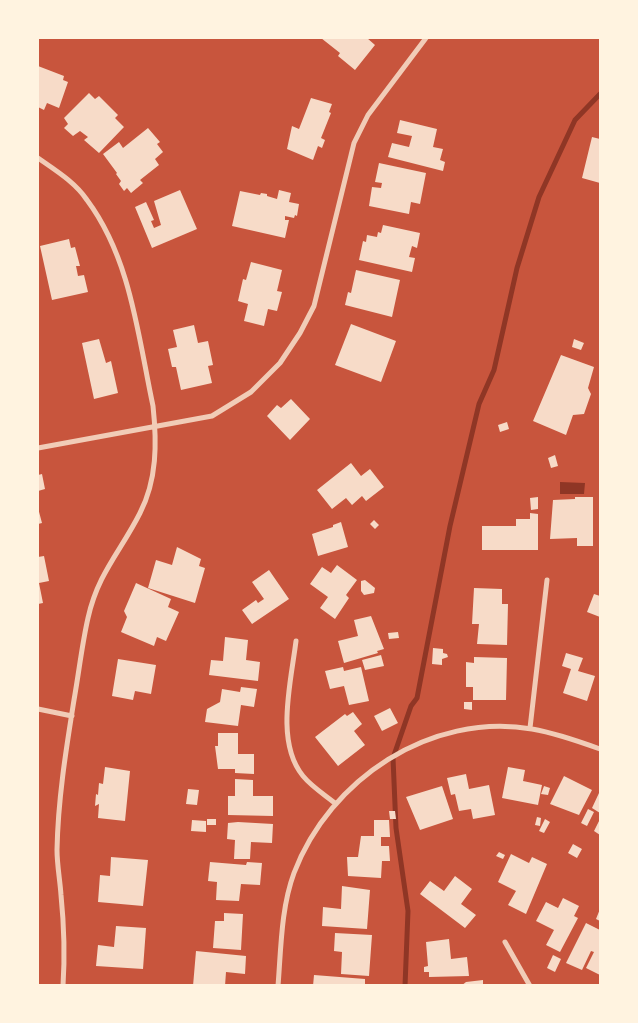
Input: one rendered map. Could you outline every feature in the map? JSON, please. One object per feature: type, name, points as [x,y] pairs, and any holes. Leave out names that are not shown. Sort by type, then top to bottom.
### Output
[{"type":"street","points":[[38,448],[212,416],[251,392],[280,363],[300,333],[314,306],[354,143],[368,115],[426,38]]},
{"type":"street","points":[[38,158],[65,177],[86,198],[109,234],[123,270],[153,406],[156,457],[151,485],[141,513],[109,563],[97,589],[88,617],[58,806],[57,853],[65,958],[63,986]]},
{"type":"street","points":[[530,728],[547,580]]},
{"type":"street","points":[[296,641],[287,726],[291,755],[304,777],[336,804]]},
{"type":"street","points":[[38,709],[72,716]]},
{"type":"street","points":[[278,986],[283,925],[294,874],[312,838],[336,804],[349,789],[378,766],[406,749],[433,738],[459,731],[488,728],[530,728],[565,736],[600,749]]},
{"type":"street","points":[[505,942],[530,986]]},
{"type":"shaded area","points":[[560,482],[585,483],[584,494],[560,494]]},
{"type":"building","points":[[321,38],[367,38],[375,45],[355,70],[338,56],[340,53]]},
{"type":"building","points":[[38,66],[64,76],[63,80],[68,82],[59,108],[47,103],[44,110],[38,107]]},
{"type":"building","points":[[89,93],[95,99],[99,96],[118,115],[115,118],[124,127],[99,153],[84,140],[88,137],[80,131],[73,136],[64,128],[68,124],[64,118]]},
{"type":"building","points":[[311,98],[332,104],[329,112],[331,113],[321,138],[325,140],[322,148],[318,146],[313,160],[287,149],[292,126],[299,129]]},
{"type":"building","points":[[400,120],[437,129],[433,147],[443,149],[440,160],[445,162],[443,171],[388,157],[392,143],[409,147],[412,136],[397,133]]},
{"type":"building","points":[[148,128],[160,142],[157,144],[163,152],[155,159],[159,165],[140,180],[143,183],[131,193],[127,188],[124,191],[119,184],[121,181],[117,173],[103,154],[119,142],[123,148]]},
{"type":"building","points":[[592,137],[600,139],[600,183],[582,178]]},
{"type":"building","points":[[379,163],[426,173],[420,204],[411,202],[409,214],[369,206],[372,187],[381,188],[382,183],[375,182]]},
{"type":"building","points":[[180,190],[197,229],[152,248],[135,207],[146,202],[154,220],[151,221],[154,228],[161,225],[154,201]]},
{"type":"building","points":[[279,190],[291,193],[289,202],[299,204],[297,216],[295,215],[294,218],[285,216],[285,220],[289,220],[285,238],[232,226],[240,191],[260,195],[261,193],[267,194],[267,196],[277,199]]},
{"type":"building","points":[[383,225],[420,233],[417,248],[412,246],[409,257],[415,258],[412,272],[359,260],[363,241],[366,242],[367,235],[377,237],[378,232],[381,233]]},
{"type":"building","points":[[69,239],[71,248],[75,247],[80,266],[76,266],[78,276],[84,275],[88,292],[52,300],[40,246]]},
{"type":"building","points":[[251,262],[282,270],[277,291],[282,292],[277,311],[268,309],[264,326],[244,321],[248,304],[238,301],[243,279],[246,280]]},
{"type":"building","points":[[356,270],[400,280],[392,317],[345,305],[348,292],[351,293]]},
{"type":"building","points":[[351,324],[396,341],[381,382],[335,365]]},
{"type":"building","points":[[194,325],[198,343],[208,341],[213,365],[208,366],[212,383],[181,390],[176,367],[172,367],[168,349],[177,347],[173,330]]},
{"type":"building","points":[[99,339],[106,363],[111,361],[118,393],[94,399],[82,343]]},
{"type":"building","points":[[574,339],[584,343],[581,350],[572,347]]},
{"type":"building","points":[[561,355],[594,367],[588,388],[591,394],[584,414],[573,415],[566,435],[533,421]]},
{"type":"building","points":[[291,399],[310,419],[290,440],[267,416],[277,405],[281,408]]},
{"type":"building","points":[[507,422],[509,429],[500,432],[498,425]]},
{"type":"building","points":[[555,455],[558,466],[551,468],[548,458]]},
{"type":"building","points":[[351,463],[361,476],[370,469],[384,487],[366,501],[362,496],[352,505],[346,498],[332,509],[317,490]]},
{"type":"building","points":[[42,474],[45,489],[38,491],[38,475]]},
{"type":"building","points":[[538,497],[538,509],[531,510],[530,498]]},
{"type":"building","points":[[575,497],[593,497],[593,546],[577,546],[577,538],[550,539],[553,500],[575,499]]},
{"type":"building","points":[[38,508],[42,523],[38,524]]},
{"type":"building","points":[[530,513],[538,514],[538,550],[482,550],[482,526],[516,526],[516,519],[530,519]]},
{"type":"building","points":[[374,520],[379,525],[375,529],[370,524]]},
{"type":"building","points":[[341,522],[348,547],[318,556],[312,534],[333,527],[333,525]]},
{"type":"building","points":[[177,547],[201,559],[199,566],[205,568],[195,603],[148,588],[156,560],[172,565]]},
{"type":"building","points":[[44,556],[49,581],[39,583],[43,603],[38,604],[38,557]]},
{"type":"building","points":[[337,565],[357,580],[346,595],[349,598],[335,619],[320,608],[328,597],[310,584],[322,567],[331,573]]},
{"type":"building","points":[[269,570],[289,599],[252,624],[242,610],[256,600],[258,603],[264,599],[252,582]]},
{"type":"building","points":[[365,580],[375,588],[374,593],[364,595],[361,591],[361,581]]},
{"type":"building","points":[[136,583],[171,599],[168,607],[179,612],[166,641],[157,637],[154,646],[121,632],[127,617],[124,611]]},
{"type":"building","points":[[474,588],[502,589],[502,604],[508,604],[507,645],[477,644],[479,624],[472,624]]},
{"type":"building","points":[[594,594],[600,596],[600,617],[587,612]]},
{"type":"building","points":[[371,616],[384,649],[377,651],[378,653],[344,663],[338,641],[358,636],[354,620]]},
{"type":"building","points":[[398,632],[399,638],[389,639],[388,633]]},
{"type":"building","points":[[225,637],[248,640],[246,660],[260,662],[258,681],[209,675],[211,660],[223,661]]},
{"type":"building","points":[[433,648],[443,649],[443,653],[447,654],[448,657],[442,659],[442,665],[432,664]]},
{"type":"building","points":[[566,653],[583,658],[578,671],[595,676],[587,701],[563,693],[571,669],[562,666]]},
{"type":"building","points":[[381,655],[384,666],[365,670],[362,660]]},
{"type":"building","points":[[474,657],[507,658],[506,700],[473,700],[473,687],[466,687],[466,662],[474,663]]},
{"type":"building","points":[[118,659],[156,665],[151,694],[135,691],[133,700],[112,696]]},
{"type":"building","points":[[343,667],[344,671],[361,667],[369,701],[349,705],[344,686],[330,689],[325,671]]},
{"type":"building","points":[[241,687],[257,689],[254,707],[241,705],[238,726],[205,722],[207,709],[220,702],[222,689],[240,692]]},
{"type":"building","points":[[464,702],[472,702],[472,710],[464,709]]},
{"type":"building","points":[[390,708],[398,723],[382,731],[374,716]]},
{"type":"building","points":[[353,712],[362,724],[354,731],[365,745],[338,766],[315,737],[345,714],[347,716]]},
{"type":"building","points":[[218,733],[238,733],[238,754],[254,754],[254,774],[235,773],[235,769],[218,769],[215,746],[218,746]]},
{"type":"building","points":[[105,767],[130,771],[125,821],[98,818],[99,804],[95,806],[96,794],[98,795],[99,783],[103,784]]},
{"type":"building","points":[[508,767],[525,770],[523,781],[542,785],[538,805],[502,798]]},
{"type":"building","points":[[466,774],[469,789],[489,785],[495,815],[473,819],[471,809],[459,811],[455,794],[451,795],[447,778]]},
{"type":"building","points":[[564,776],[592,790],[579,815],[550,804]]},
{"type":"building","points":[[235,779],[253,780],[253,796],[273,796],[273,816],[228,815],[228,796],[235,796]]},
{"type":"building","points":[[442,786],[453,819],[420,830],[406,797]]},
{"type":"building","points":[[544,786],[550,788],[548,795],[541,794]]},
{"type":"building","points":[[188,789],[199,790],[197,805],[186,804]]},
{"type":"building","points":[[600,794],[600,813],[592,808]]},
{"type":"building","points":[[588,809],[594,812],[587,826],[581,823]]},
{"type":"building","points":[[389,811],[395,811],[396,819],[390,819]]},
{"type":"building","points":[[537,817],[541,818],[540,826],[535,825]]},
{"type":"building","points":[[207,819],[216,819],[216,825],[207,825]]},
{"type":"building","points":[[545,819],[550,822],[544,833],[539,831]]},
{"type":"building","points":[[600,819],[600,835],[594,831]]},
{"type":"building","points":[[192,820],[206,821],[206,832],[191,831]]},
{"type":"building","points":[[374,820],[389,820],[390,837],[381,837],[381,846],[389,846],[390,861],[382,861],[381,878],[348,876],[347,857],[358,857],[361,836],[374,836]]},
{"type":"building","points":[[228,823],[273,824],[272,843],[251,842],[250,859],[234,859],[235,840],[227,839]]},
{"type":"building","points":[[573,844],[582,849],[577,858],[568,853]]},
{"type":"building","points":[[499,852],[505,855],[503,859],[496,856]]},
{"type":"building","points":[[511,854],[529,863],[532,857],[547,864],[526,914],[508,905],[516,891],[498,882]]},
{"type":"building","points":[[111,857],[148,860],[143,906],[98,902],[100,875],[110,876]]},
{"type":"building","points":[[210,862],[246,865],[247,862],[262,863],[260,885],[241,884],[239,901],[216,900],[217,882],[208,881]]},
{"type":"building","points":[[455,876],[472,889],[461,904],[476,915],[465,928],[420,894],[430,881],[444,891]]},
{"type":"building","points":[[342,886],[370,890],[367,929],[322,926],[323,907],[341,909]]},
{"type":"building","points":[[563,898],[579,906],[574,916],[578,918],[560,952],[546,945],[554,930],[536,921],[546,902],[558,908]]},
{"type":"building","points":[[600,909],[600,921],[596,919]]},
{"type":"building","points":[[224,913],[243,914],[241,950],[213,948],[215,921],[224,921]]},
{"type":"building","points":[[586,923],[600,930],[600,975],[586,968],[594,952],[591,951],[582,970],[566,963]]},
{"type":"building","points":[[116,926],[146,928],[143,969],[96,966],[98,945],[114,947]]},
{"type":"building","points":[[335,933],[372,935],[369,976],[341,974],[342,952],[334,951]]},
{"type":"building","points":[[449,939],[451,959],[467,957],[469,976],[429,977],[429,972],[424,972],[424,967],[428,966],[426,942]]},
{"type":"building","points":[[196,951],[246,956],[245,974],[226,972],[225,986],[193,986]]},
{"type":"building","points":[[553,955],[561,959],[555,972],[547,968]]},
{"type":"building","points":[[314,975],[365,979],[365,986],[313,986]]},
{"type":"building","points":[[483,980],[483,986],[461,986],[466,982]]},
{"type":"waterway","points":[[405,986],[408,911],[396,828],[393,758],[411,706],[417,698],[450,526],[479,404],[494,370],[517,268],[539,197],[575,120],[600,94]]}]
